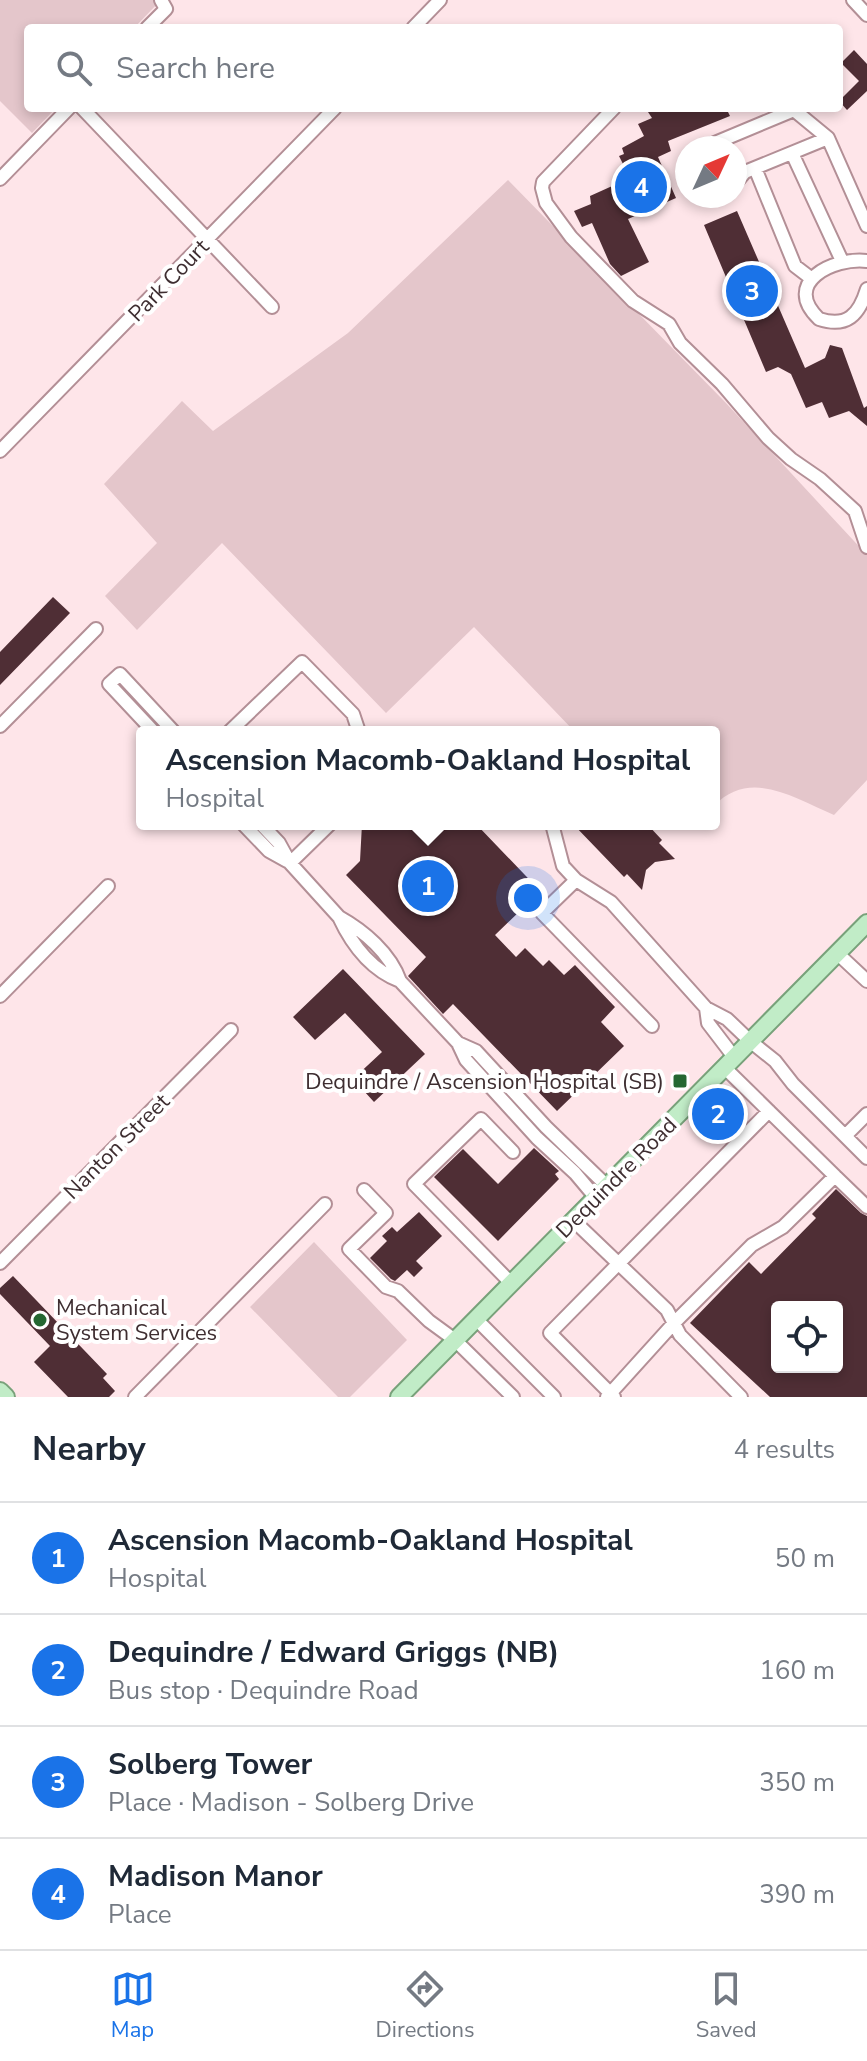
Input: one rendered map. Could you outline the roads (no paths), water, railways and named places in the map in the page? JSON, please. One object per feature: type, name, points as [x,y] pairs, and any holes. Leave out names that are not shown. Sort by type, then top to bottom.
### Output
[{"type":"main road","name":"Dequindre Road","points":[[399,1397],[867,923]]},
{"type":"main road","points":[[0,1391],[6,1397]]},
{"type":"street","points":[[417,24],[440,0]]},
{"type":"street","points":[[853,0],[867,15]]},
{"type":"street","points":[[150,24],[164,4]]},
{"type":"street","points":[[0,179],[65,112]]},
{"type":"street","points":[[86,112],[272,307]]},
{"type":"street","name":"Park Court","points":[[0,451],[331,112]]},
{"type":"street","points":[[610,112],[543,182],[546,203],[571,237],[633,301],[669,324],[680,343],[722,384],[768,438],[855,511],[867,547]]},
{"type":"street","points":[[730,136],[783,112]]},
{"type":"street","points":[[794,112],[828,138],[867,226]]},
{"type":"street","points":[[747,171],[828,138]]},
{"type":"street","points":[[792,153],[842,261]]},
{"type":"street","points":[[755,168],[795,266],[812,279]]},
{"type":"street","points":[[867,261],[842,261],[827,267],[807,286],[807,305],[819,319],[846,320],[864,311],[867,289]]},
{"type":"street","points":[[0,726],[96,629]]},
{"type":"street","points":[[235,726],[302,662],[353,714],[357,726]]},
{"type":"street","points":[[148,726],[109,684],[120,674],[168,726]]},
{"type":"street","points":[[249,830],[269,851],[290,863]]},
{"type":"street","points":[[267,830],[279,843],[290,863],[339,917],[361,930],[396,968],[400,981],[458,1043],[466,1060],[537,1138],[601,1192]]},
{"type":"street","points":[[290,863],[324,830]]},
{"type":"street","points":[[554,830],[563,866],[576,880],[611,902],[706,1008],[727,1019],[775,1061],[793,1084],[867,1158]]},
{"type":"street","points":[[576,880],[542,913],[652,1026]]},
{"type":"street","points":[[0,996],[108,886]]},
{"type":"street","points":[[837,953],[867,981]]},
{"type":"street","points":[[706,1008],[708,1023],[729,1062],[769,1111],[867,1207]]},
{"type":"street","name":"Nanton Street","points":[[0,1263],[231,1030]]},
{"type":"street","points":[[769,1111],[550,1333],[610,1396],[674,1323],[752,1245],[783,1227],[835,1176]]},
{"type":"street","points":[[845,1136],[867,1114]]},
{"type":"street","points":[[511,1283],[414,1184],[481,1119],[513,1152]]},
{"type":"street","points":[[364,1190],[386,1213],[349,1249],[386,1287],[398,1291],[429,1321],[455,1340],[513,1397]]},
{"type":"street","points":[[135,1397],[325,1204]]},
{"type":"street","points":[[573,1220],[667,1310],[680,1335],[741,1397]]},
{"type":"street","points":[[476,1319],[554,1397]]},
{"type":"street","points":[[533,1397],[543,1386]]},
{"type":"place","name":"Madison Manor","points":[[641,187]]},
{"type":"place","name":"Solberg Tower","points":[[752,291]]},
{"type":"place","name":"Ascension Macomb-Oakland Hospital","points":[[428,886]]},
{"type":"place","name":"Dequindre / Ascension Hospital (SB)","points":[[680,1081]]},
{"type":"place","name":"Dequindre / Edward Griggs (NB)","points":[[718,1114]]},
{"type":"place","name":"Mechanical System Services","points":[[40,1320]]}]
